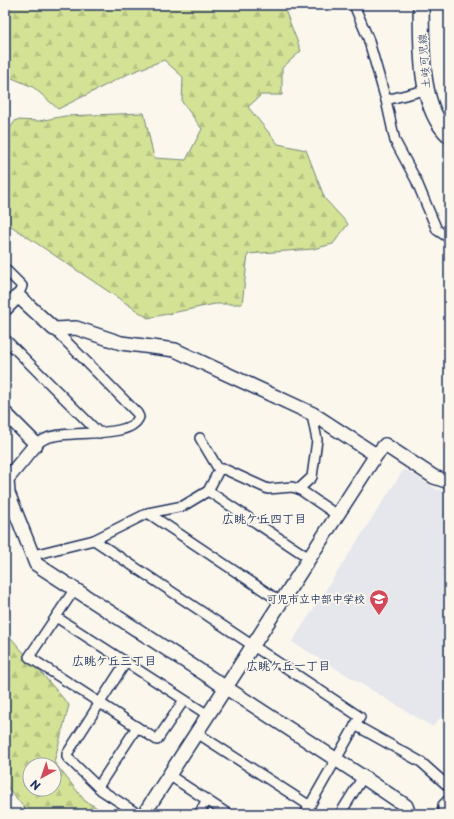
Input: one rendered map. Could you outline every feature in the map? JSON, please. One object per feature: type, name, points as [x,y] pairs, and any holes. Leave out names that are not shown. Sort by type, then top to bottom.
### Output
[{"type":"main road","name":"土岐可児線","points":[[421,5],[425,90],[434,115],[444,131],[449,135]]},
{"type":"street","points":[[354,5],[368,38],[386,100],[395,141],[416,180],[437,230],[449,238]]},
{"type":"street","points":[[386,100],[425,90]]},
{"type":"street","points":[[5,269],[22,286],[18,296],[5,309]]},
{"type":"street","points":[[18,296],[54,329],[138,413],[139,417],[138,421],[133,425],[115,432],[47,437],[36,444],[6,479],[8,493],[36,564],[363,777],[406,806],[410,814]]},
{"type":"street","points":[[54,329],[76,328],[121,343],[175,350],[313,414],[376,454]]},
{"type":"street","points":[[5,339],[99,433]]},
{"type":"street","points":[[5,413],[36,444]]},
{"type":"street","points":[[298,489],[312,477],[316,440],[313,414]]},
{"type":"street","points":[[200,438],[219,470]]},
{"type":"street","points":[[144,814],[376,454],[385,445],[434,477],[449,482]]},
{"type":"street","points":[[219,470],[224,469],[268,489],[292,487],[298,489],[337,515]]},
{"type":"street","points":[[32,555],[94,540],[148,513],[183,506],[208,491],[219,470]]},
{"type":"street","points":[[208,491],[309,558]]},
{"type":"street","points":[[148,513],[281,602]]},
{"type":"street","points":[[94,540],[360,717],[308,810],[197,733]]},
{"type":"street","points":[[74,590],[29,657],[156,740],[184,700]]},
{"type":"street","points":[[56,616],[208,715]]},
{"type":"street","points":[[126,662],[67,754],[67,757],[101,790],[138,814]]},
{"type":"street","points":[[355,725],[421,762],[449,787]]},
{"type":"street","points":[[98,787],[137,727]]},
{"type":"street","points":[[169,776],[228,814]]},
{"type":"street","points":[[340,814],[363,777]]},
{"type":"street","points":[[443,814],[443,805],[449,799]]},
{"type":"street","points":[[199,814],[207,800]]},
{"type":"shaded area","name":"可児市立中部中学校","points":[[404,469],[438,490],[449,491],[449,707],[433,727],[292,642]]},
{"type":"green space","points":[[5,5],[283,5],[301,51],[282,68],[282,95],[261,95],[248,107],[278,144],[306,150],[325,199],[348,224],[333,244],[313,249],[248,254],[242,304],[215,304],[148,318],[5,222],[5,133],[16,120],[39,121],[65,116],[144,113],[154,158],[186,160],[202,129],[182,102],[183,77],[164,60],[130,73],[58,109],[33,87],[5,75]]},
{"type":"green space","points":[[5,631],[69,705],[55,757],[22,757],[22,797],[62,797],[62,772],[85,801],[108,814],[29,814],[5,784]]},
{"type":"place","name":"可児市立中部中学校","points":[[379,616]]},
{"type":"district","name":"広眺ケ丘四丁目","points":[[264,519]]},
{"type":"district","name":"広眺ケ丘三丁目","points":[[114,661]]},
{"type":"district","name":"広眺ケ丘一丁目","points":[[288,666]]}]
